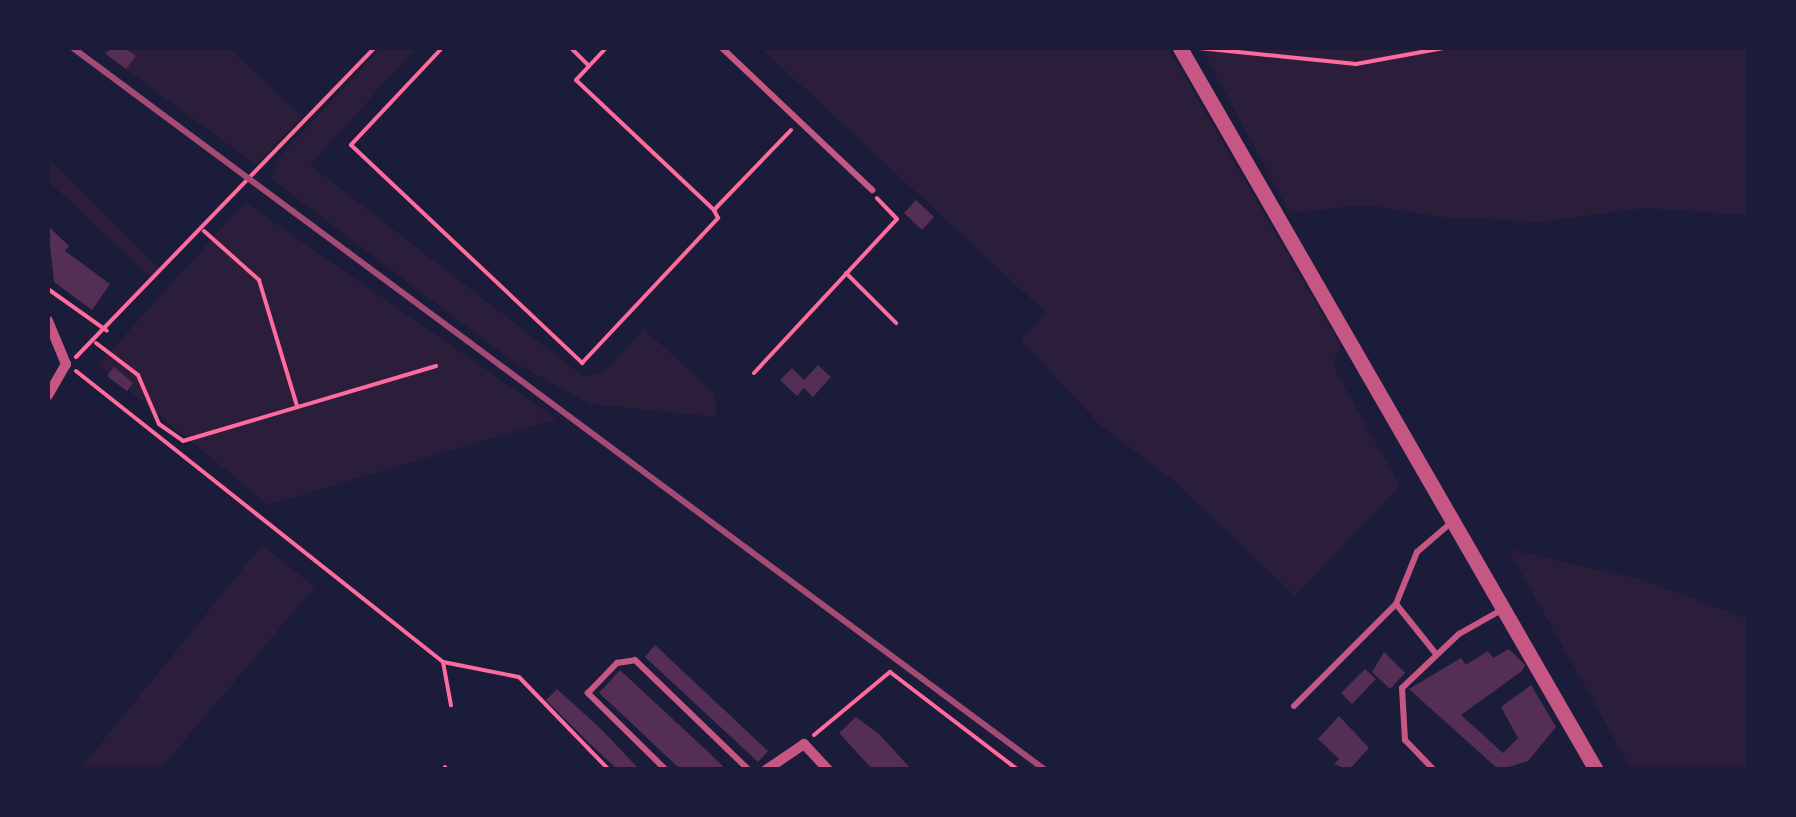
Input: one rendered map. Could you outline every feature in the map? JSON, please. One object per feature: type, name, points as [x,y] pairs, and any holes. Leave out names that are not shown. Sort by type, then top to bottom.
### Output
[{"type":"street","points":[[1180,48],[1596,770]]},
{"type":"street","points":[[48,321],[66,364],[48,395]]},
{"type":"street","points":[[766,770],[804,744],[828,770]]},
{"type":"lane","points":[[722,48],[872,190]]},
{"type":"lane","points":[[1294,706],[1396,604],[1416,552],[1452,522]]},
{"type":"lane","points":[[1396,604],[1436,654]]},
{"type":"lane","points":[[1434,770],[1405,740],[1399,714],[1402,688],[1436,654],[1503,608]]},
{"type":"lane","points":[[666,770],[588,693],[617,663],[635,660],[749,770]]},
{"type":"path","points":[[374,48],[96,343],[66,364],[443,662],[519,676],[609,770]]},
{"type":"path","points":[[442,48],[351,145],[582,363],[718,218],[576,80],[606,48]]},
{"type":"path","points":[[571,48],[589,66]]},
{"type":"path","points":[[1200,48],[1356,64],[1444,48]]},
{"type":"path","points":[[714,210],[799,121]]},
{"type":"path","points":[[754,372],[897,219],[872,190]]},
{"type":"path","points":[[204,230],[259,280],[298,407]]},
{"type":"path","points":[[846,273],[896,323]]},
{"type":"path","points":[[48,289],[108,330]]},
{"type":"path","points":[[96,343],[138,375],[160,424],[183,441],[436,366]]},
{"type":"path","points":[[443,662],[452,705]]},
{"type":"path","points":[[804,744],[890,672],[1018,770]]},
{"type":"shaded area","points":[[97,48],[229,48],[302,116],[256,165]]},
{"type":"shaded area","points":[[381,48],[416,48],[310,165],[583,376],[604,372],[644,329],[715,394],[716,417],[590,404],[515,363],[270,178],[280,156]]},
{"type":"shaded area","points":[[761,48],[1168,48],[1341,346],[1334,361],[1337,373],[1400,486],[1295,596],[1174,481],[1099,424],[1021,340],[1046,313]]},
{"type":"shaded area","points":[[1201,48],[1748,48],[1748,215],[1645,208],[1540,222],[1440,217],[1367,205],[1290,213]]},
{"type":"shaded area","points":[[48,157],[160,268],[151,278],[48,181]]},
{"type":"shaded area","points":[[245,202],[557,419],[268,505],[98,365]]},
{"type":"shaded area","points":[[262,545],[315,587],[160,769],[80,769]]},
{"type":"shaded area","points":[[1508,549],[1643,580],[1748,619],[1748,769],[1631,769]]},
{"type":"building","points":[[110,48],[125,48],[136,56],[126,69],[106,54]]},
{"type":"building","points":[[916,200],[934,217],[922,230],[904,213]]},
{"type":"building","points":[[48,226],[69,246],[65,251],[110,284],[92,310],[54,282]]},
{"type":"building","points":[[818,365],[831,377],[813,397],[804,388],[797,396],[780,380],[792,368],[804,380]]},
{"type":"building","points":[[114,367],[133,383],[127,391],[107,376]]},
{"type":"building","points":[[655,645],[768,751],[758,762],[645,657]]},
{"type":"building","points":[[1509,649],[1525,665],[1522,671],[1461,715],[1503,753],[1518,738],[1501,707],[1531,685],[1556,727],[1528,761],[1499,770],[1409,689],[1461,658],[1466,665],[1488,651],[1493,658]]},
{"type":"building","points":[[1384,652],[1405,673],[1390,689],[1372,672]]},
{"type":"building","points":[[1365,669],[1376,679],[1352,704],[1341,693]]},
{"type":"building","points":[[620,670],[726,770],[681,770],[599,693]]},
{"type":"building","points":[[557,689],[640,770],[618,770],[588,742],[546,700]]},
{"type":"building","points":[[1339,716],[1369,748],[1349,770],[1334,764],[1339,759],[1318,739]]},
{"type":"building","points":[[856,717],[880,735],[912,770],[873,770],[839,733]]},
{"type":"railway","points":[[73,48],[1045,770]]}]
